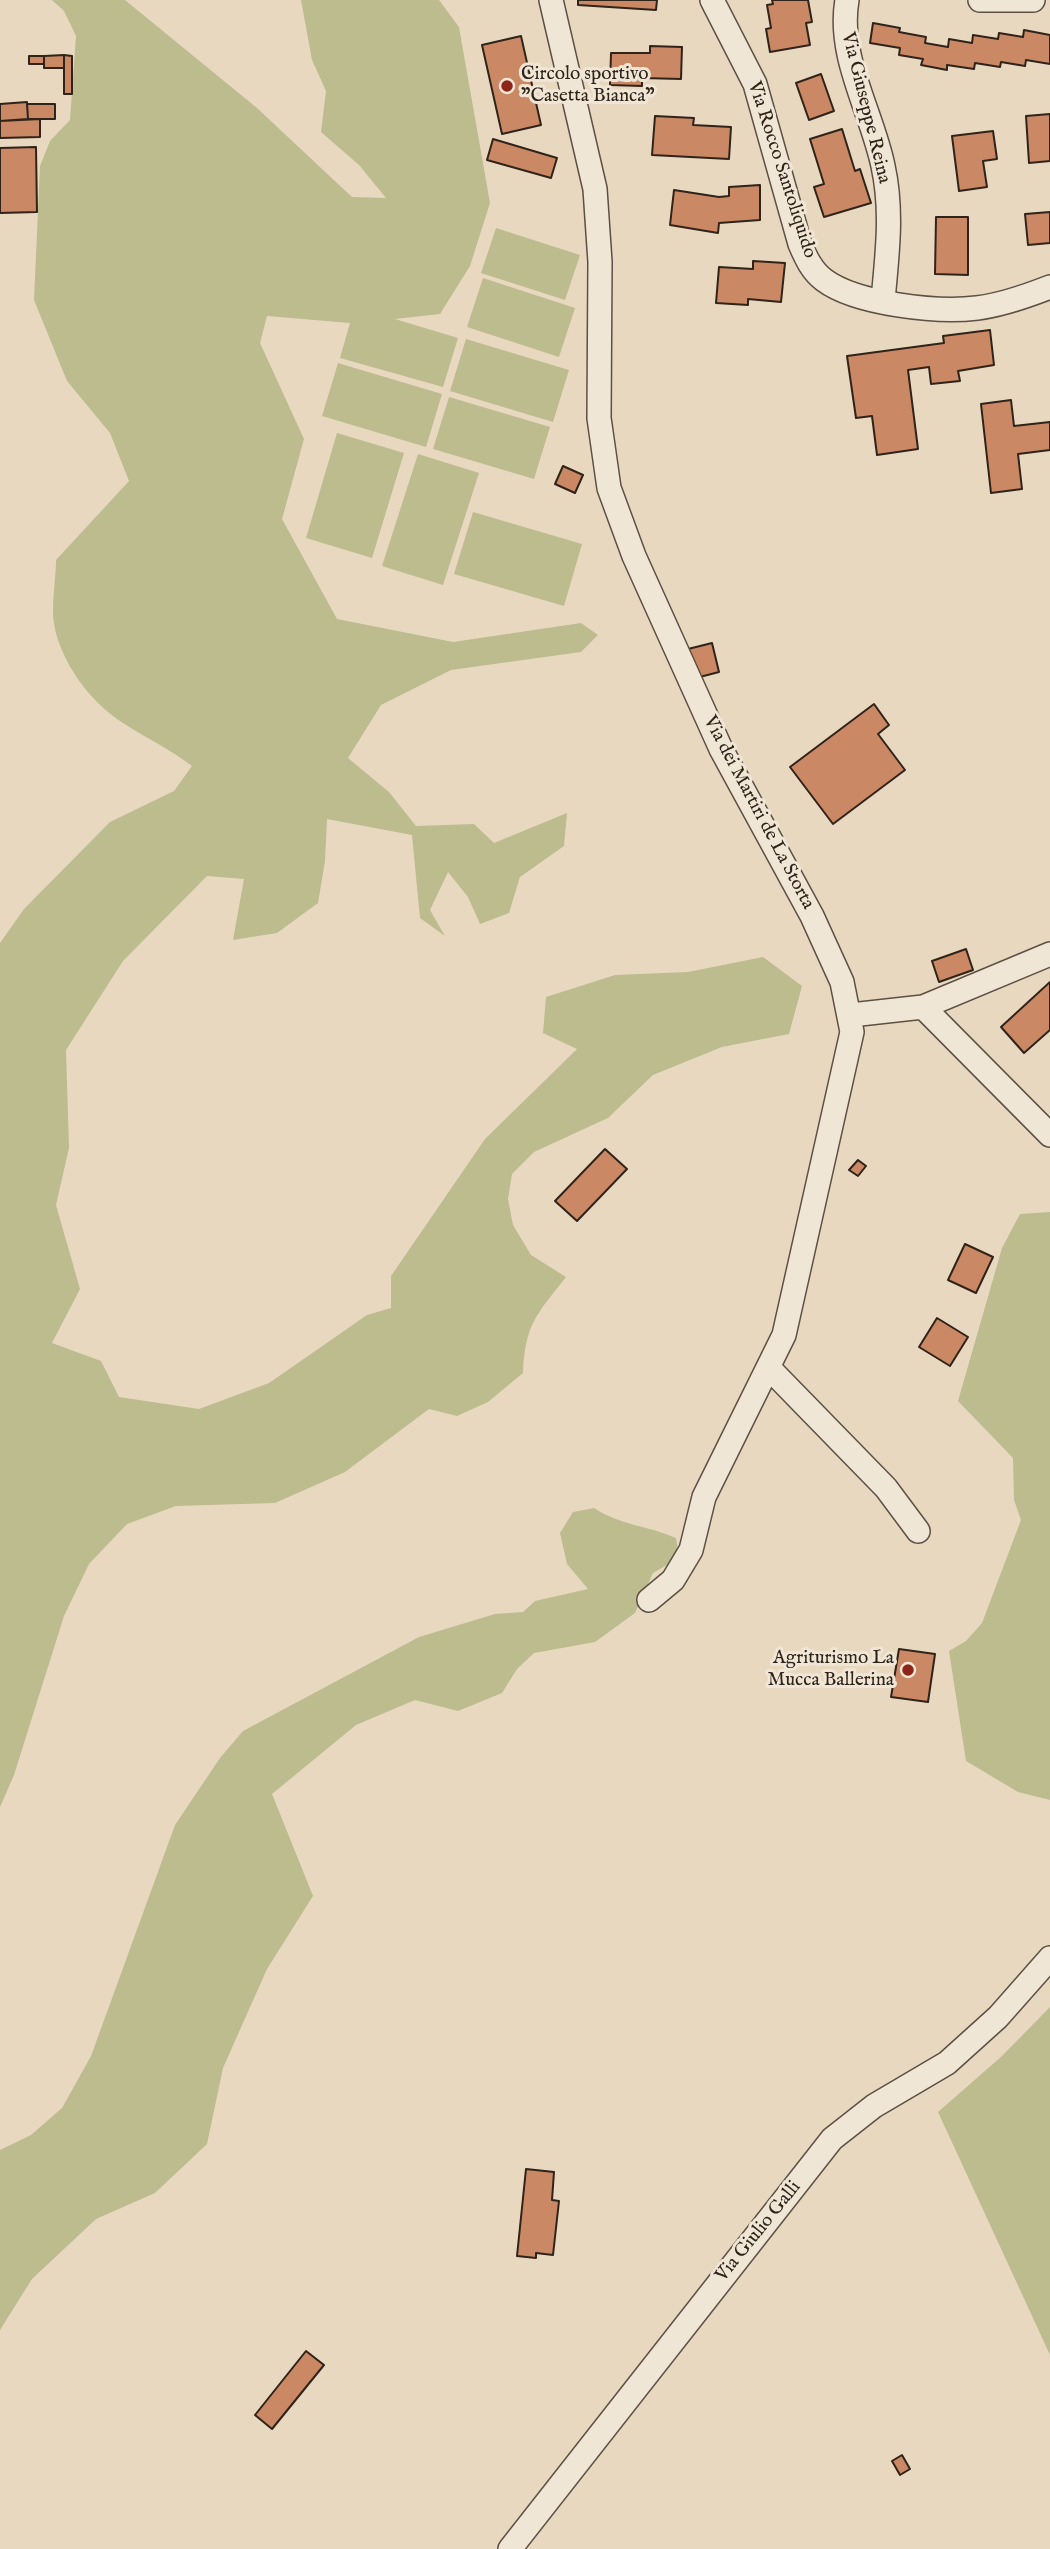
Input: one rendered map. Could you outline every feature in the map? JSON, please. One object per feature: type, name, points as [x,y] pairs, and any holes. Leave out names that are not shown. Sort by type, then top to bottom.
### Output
[{"type":"street","name":"Via dei Martiri de La Storta","points":[[551,0],[595,189],[600,262],[599,418],[609,488],[634,556],[721,749],[812,916],[842,982],[851,1015],[850,1047],[784,1335],[704,1497],[701,1520],[691,1550],[673,1580],[649,1600]]},
{"type":"street","name":"Via Rocco Santoliquido","points":[[712,0],[755,84],[793,221],[809,263],[821,277],[836,287],[883,300],[949,309],[973,308],[1014,300],[1050,287]]},
{"type":"street","name":"Via Giuseppe Reina","points":[[847,0],[844,34],[884,169],[889,236],[883,300]]},
{"type":"street","points":[[980,0],[1033,0]]},
{"type":"street","points":[[851,1015],[923,1007],[1050,954]]},
{"type":"street","points":[[923,1007],[1050,1135]]},
{"type":"street","points":[[769,1368],[886,1488],[918,1531]]},
{"type":"street","name":"Via Giulio Galli","points":[[510,2549],[832,2139],[874,2106],[947,2063],[998,2017],[1050,1958]]},
{"type":"shaded area","points":[[52,0],[125,0],[257,108],[352,197],[386,198],[359,165],[321,132],[326,91],[312,60],[301,0],[439,0],[459,27],[490,203],[470,266],[440,314],[395,319],[458,338],[443,387],[340,358],[350,323],[267,316],[260,343],[304,439],[282,519],[337,619],[453,642],[581,623],[598,635],[581,652],[451,670],[381,705],[348,758],[389,792],[416,826],[474,824],[494,843],[567,813],[564,846],[520,877],[509,913],[480,924],[468,897],[448,872],[430,910],[445,936],[420,918],[412,835],[327,819],[325,861],[318,903],[277,933],[233,940],[244,879],[207,876],[123,961],[66,1050],[69,1148],[56,1205],[80,1289],[52,1343],[101,1361],[119,1397],[199,1409],[269,1383],[367,1315],[391,1308],[391,1276],[485,1139],[577,1049],[543,1033],[546,997],[615,975],[688,972],[763,957],[802,986],[789,1034],[722,1047],[653,1075],[608,1118],[534,1152],[512,1174],[508,1199],[513,1225],[531,1255],[566,1277],[534,1320],[526,1343],[523,1373],[488,1402],[457,1416],[429,1409],[345,1472],[275,1503],[176,1506],[127,1524],[89,1564],[64,1616],[14,1775],[0,1807],[0,943],[24,909],[110,822],[174,791],[192,766],[123,723],[100,705],[70,667],[54,624],[56,560],[129,481],[110,433],[67,381],[34,300],[40,166],[50,141],[70,120],[76,36],[64,11]]},
{"type":"shaded area","points":[[496,228],[580,255],[565,300],[481,273]]},
{"type":"shaded area","points":[[483,278],[575,308],[559,357],[467,327]]},
{"type":"shaded area","points":[[466,339],[569,370],[553,422],[450,391]]},
{"type":"shaded area","points":[[338,363],[442,394],[426,447],[322,416]]},
{"type":"shaded area","points":[[449,397],[550,427],[534,479],[433,449]]},
{"type":"shaded area","points":[[337,433],[404,453],[372,558],[306,538]]},
{"type":"shaded area","points":[[418,454],[479,473],[443,585],[382,566]]},
{"type":"shaded area","points":[[473,512],[582,544],[564,606],[454,574]]},
{"type":"shaded area","points":[[1050,1212],[1050,1800],[1018,1792],[966,1761],[949,1651],[966,1641],[982,1623],[1021,1520],[1014,1500],[1013,1458],[958,1401],[1002,1248],[1020,1214]]},
{"type":"shaded area","points":[[594,1508],[624,1522],[676,1538],[679,1558],[653,1573],[635,1613],[595,1642],[534,1653],[517,1669],[502,1693],[458,1711],[415,1700],[356,1725],[272,1794],[313,1896],[267,1969],[223,2068],[207,2144],[155,2193],[96,2219],[32,2279],[0,2330],[0,2150],[31,2135],[62,2108],[91,2056],[175,1825],[220,1758],[243,1731],[419,1637],[495,1614],[523,1612],[535,1601],[588,1589],[567,1564],[560,1533],[573,1512]]},
{"type":"shaded area","points":[[1050,2007],[1050,2355],[938,2112],[1002,2056]]},
{"type":"building","points":[[578,0],[657,0],[656,10],[578,5]]},
{"type":"building","points":[[772,0],[808,0],[812,22],[806,23],[810,45],[770,52],[766,29],[771,28],[767,5],[773,4]]},
{"type":"building","points":[[873,23],[900,28],[899,32],[926,37],[925,43],[948,47],[949,39],[972,43],[973,35],[998,39],[999,33],[1023,37],[1024,30],[1050,35],[1050,64],[1026,60],[1025,66],[1001,62],[1000,67],[975,63],[974,69],[947,65],[947,70],[921,65],[923,59],[899,55],[900,48],[870,43]]},
{"type":"building","points":[[521,36],[541,125],[502,134],[482,45]]},
{"type":"building","points":[[650,46],[682,47],[681,79],[642,78],[642,86],[610,85],[611,53],[650,53]]},
{"type":"building","points":[[64,55],[64,68],[44,68],[44,56]]},
{"type":"building","points":[[64,55],[72,56],[72,94],[64,94]]},
{"type":"building","points":[[29,56],[44,56],[44,64],[29,64]]},
{"type":"building","points":[[821,74],[834,111],[809,120],[796,83]]},
{"type":"building","points":[[27,102],[28,119],[0,121],[0,104]]},
{"type":"building","points":[[27,104],[55,104],[55,119],[28,119]]},
{"type":"building","points":[[1050,114],[1050,161],[1029,163],[1026,116]]},
{"type":"building","points":[[655,116],[694,118],[693,125],[731,127],[729,159],[652,155]]},
{"type":"building","points":[[40,119],[40,137],[0,138],[0,121]]},
{"type":"building","points":[[842,129],[855,171],[860,169],[871,203],[824,217],[814,187],[824,184],[810,139]]},
{"type":"building","points":[[993,131],[997,159],[983,161],[987,187],[959,191],[952,136]]},
{"type":"building","points":[[493,139],[557,158],[551,178],[487,160]]},
{"type":"building","points":[[36,147],[37,212],[0,213],[0,148]]},
{"type":"building","points":[[760,185],[760,220],[719,223],[718,233],[670,225],[674,190],[719,197],[729,196],[729,187]]},
{"type":"building","points":[[1050,212],[1050,243],[1028,245],[1025,214]]},
{"type":"building","points":[[936,217],[968,217],[968,275],[935,274]]},
{"type":"building","points":[[753,261],[785,263],[781,302],[748,299],[748,305],[716,303],[719,267],[753,269]]},
{"type":"building","points":[[990,330],[994,365],[958,371],[960,381],[931,384],[929,367],[908,370],[918,449],[877,455],[872,416],[856,418],[847,356],[944,343],[943,336]]},
{"type":"building","points":[[1011,400],[1014,426],[1050,422],[1050,450],[1018,454],[1022,489],[991,493],[981,404]]},
{"type":"building","points":[[563,466],[583,475],[575,493],[555,484]]},
{"type":"building","points":[[712,643],[719,672],[696,678],[688,649]]},
{"type":"building","points":[[874,704],[889,725],[878,734],[905,770],[833,824],[790,767]]},
{"type":"building","points":[[966,949],[973,970],[939,982],[932,961]]},
{"type":"building","points":[[1050,982],[1050,1030],[1024,1053],[1001,1027]]},
{"type":"building","points":[[605,1149],[627,1169],[577,1221],[555,1201]]},
{"type":"building","points":[[858,1160],[866,1166],[858,1176],[849,1170]]},
{"type":"building","points":[[965,1244],[993,1257],[976,1293],[948,1280]]},
{"type":"building","points":[[937,1318],[968,1337],[950,1366],[919,1347]]},
{"type":"building","points":[[899,1649],[935,1654],[928,1702],[891,1697]]},
{"type":"building","points":[[526,2169],[554,2172],[552,2200],[559,2201],[553,2255],[536,2253],[536,2258],[517,2256]]},
{"type":"building","points":[[306,2351],[324,2365],[272,2429],[255,2415]]},
{"type":"building","points":[[902,2455],[910,2469],[900,2475],[892,2461]]},
{"type":"place","name":"Circolo sportivo \"Casetta Bianca\"","points":[[507,86]]},
{"type":"place","name":"Agriturismo La Mucca Ballerina","points":[[908,1670]]}]
